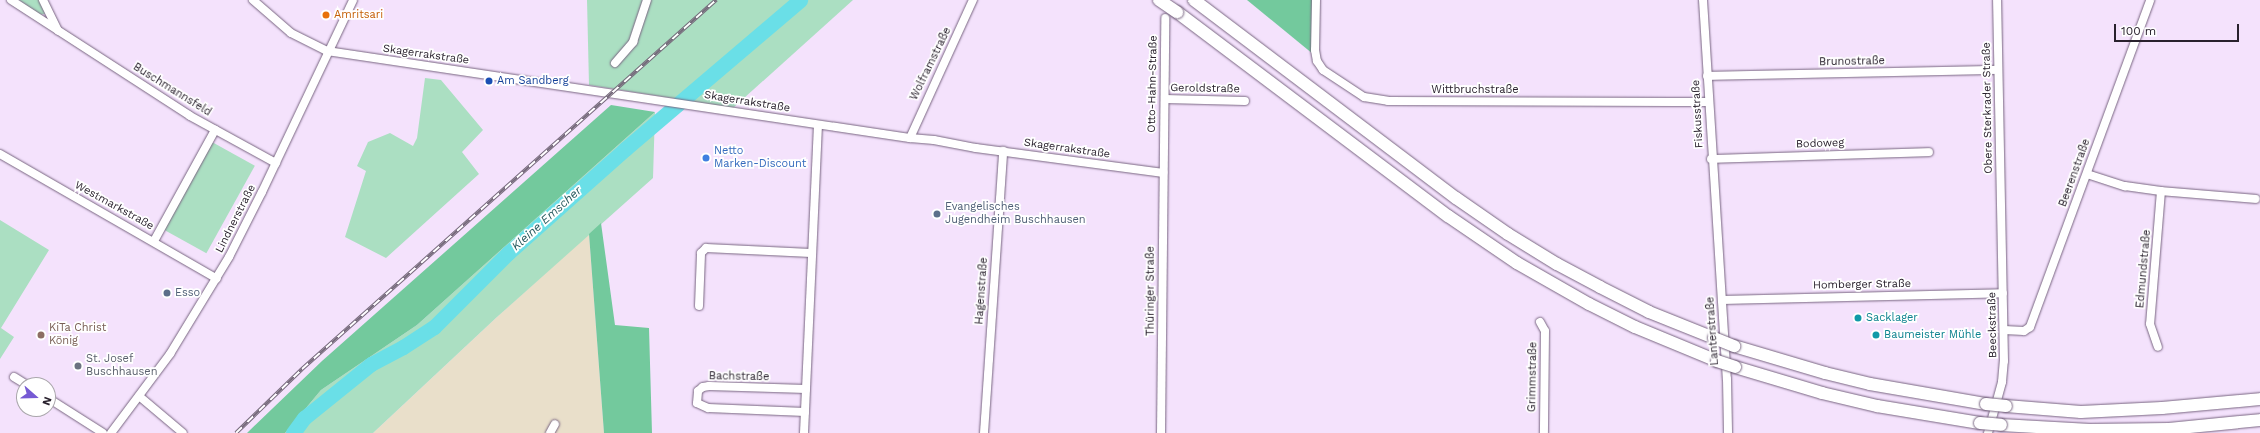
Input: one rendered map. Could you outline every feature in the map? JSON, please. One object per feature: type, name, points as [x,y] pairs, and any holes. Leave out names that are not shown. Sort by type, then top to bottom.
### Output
[{"type":"highway","points":[[1159,0],[1448,216],[1517,263],[1589,304],[1628,324],[1717,361],[1822,394],[1984,428],[2001,425],[2090,430],[2169,429],[2260,420]]},
{"type":"highway","points":[[1194,0],[1456,198],[1508,234],[1600,288],[1649,312],[1734,346],[1825,373],[1870,384],[1924,395],[1986,404],[2081,412],[2162,408],[2260,399]]},
{"type":"street","name":"Buschmannsfeld","points":[[11,0],[216,130],[276,163]]},
{"type":"street","points":[[44,0],[58,31]]},
{"type":"street","name":"Skagerrakstraße","points":[[253,0],[286,29],[328,51],[910,138],[934,140],[1163,173]]},
{"type":"street","name":"Lindnerstraße","points":[[111,433],[178,342],[217,279],[276,163],[353,0]]},
{"type":"street","points":[[615,63],[633,42],[647,0]]},
{"type":"street","name":"Wolframstraße","points":[[910,138],[973,0]]},
{"type":"street","name":"Wittbruchstraße","points":[[1316,0],[1315,50],[1317,60],[1323,70],[1364,98],[1388,101],[1708,102]]},
{"type":"street","name":"Fiskusstraße","points":[[1703,0],[1711,159],[1717,228]]},
{"type":"street","name":"Obere Sterkrader Straße","points":[[1997,0],[2001,215]]},
{"type":"street","name":"Beerenstraße","points":[[2004,330],[2027,330],[2030,327],[2150,0]]},
{"type":"street","name":"Otto-Hahn-Straße","points":[[1163,149],[1165,99],[1165,18]]},
{"type":"street","name":"Brunostraße","points":[[1707,76],[1998,70]]},
{"type":"street","name":"Geroldstraße","points":[[1165,99],[1245,101]]},
{"type":"street","points":[[804,433],[818,124]]},
{"type":"street","points":[[154,241],[216,130]]},
{"type":"street","name":"Thüringer Straße","points":[[1161,433],[1163,149]]},
{"type":"street","name":"Hagenstraße","points":[[984,433],[1003,151]]},
{"type":"street","name":"Bodoweg","points":[[1711,159],[1929,152]]},
{"type":"street","name":"Westmarkstraße","points":[[0,154],[154,241],[217,279]]},
{"type":"street","points":[[2087,174],[2125,186],[2256,199]]},
{"type":"street","name":"Edmundstraße","points":[[2158,347],[2150,324],[2161,190]]},
{"type":"street","name":"Beeckstraße","points":[[1984,428],[2002,382],[2004,330],[2001,215]]},
{"type":"street","name":"Lanterstraße","points":[[1717,228],[1728,433]]},
{"type":"street","points":[[699,306],[701,253],[706,248],[811,253]]},
{"type":"street","name":"Homberger Straße","points":[[1722,300],[2003,293]]},
{"type":"street","name":"Grimmstraße","points":[[1540,322],[1545,331],[1544,433]]},
{"type":"street","name":"Bachstraße","points":[[805,412],[708,408],[697,403],[698,391],[703,387],[709,386],[806,389]]},
{"type":"street","points":[[139,396],[183,433]]},
{"type":"street","points":[[56,403],[102,433]]},
{"type":"street","points":[[550,433],[555,424]]},
{"type":"shaded area","points":[[589,234],[604,433],[373,433],[497,317]]},
{"type":"green space","points":[[19,0],[41,0],[47,13],[40,15]]},
{"type":"green space","points":[[587,0],[853,0],[733,108],[589,85]]},
{"type":"green space","points":[[1247,0],[1314,0],[1313,54]]},
{"type":"green space","points":[[425,78],[441,80],[483,130],[462,152],[479,174],[386,258],[345,237],[366,171],[357,166],[368,142],[390,133],[413,146],[417,138]]},
{"type":"green space","points":[[611,105],[655,112],[417,325],[321,390],[285,433],[247,433],[322,361]]},
{"type":"green space","points":[[655,112],[653,178],[497,317],[373,433],[285,433],[321,390],[417,325]]},
{"type":"green space","points":[[212,142],[255,166],[206,253],[164,229]]},
{"type":"green space","points":[[0,220],[49,250],[1,328],[14,337],[0,359]]},
{"type":"green space","points":[[601,223],[615,325],[649,328],[652,433],[604,433],[589,234]]},
{"type":"waterway","name":"Kleine Emscher","points":[[293,433],[304,418],[371,364],[403,347],[434,327],[508,253],[625,149],[800,0]]},
{"type":"railway","points":[[236,433],[302,369],[716,0]]},
{"type":"place","name":"Amritsari","points":[[326,15]]},
{"type":"place","name":"Am Sandberg","points":[[489,81]]},
{"type":"place","name":"Netto Marken-Discount","points":[[706,158]]},
{"type":"place","name":"Evangelisches Jugendheim Buschhausen","points":[[937,214]]},
{"type":"place","name":"Esso","points":[[167,293]]},
{"type":"place","name":"Sacklager","points":[[1858,318]]},
{"type":"place","name":"KiTa Christ König","points":[[41,335]]},
{"type":"place","name":"Baumeister Mühle","points":[[1876,335]]},
{"type":"place","name":"St. Josef Buschhausen","points":[[78,366]]}]
